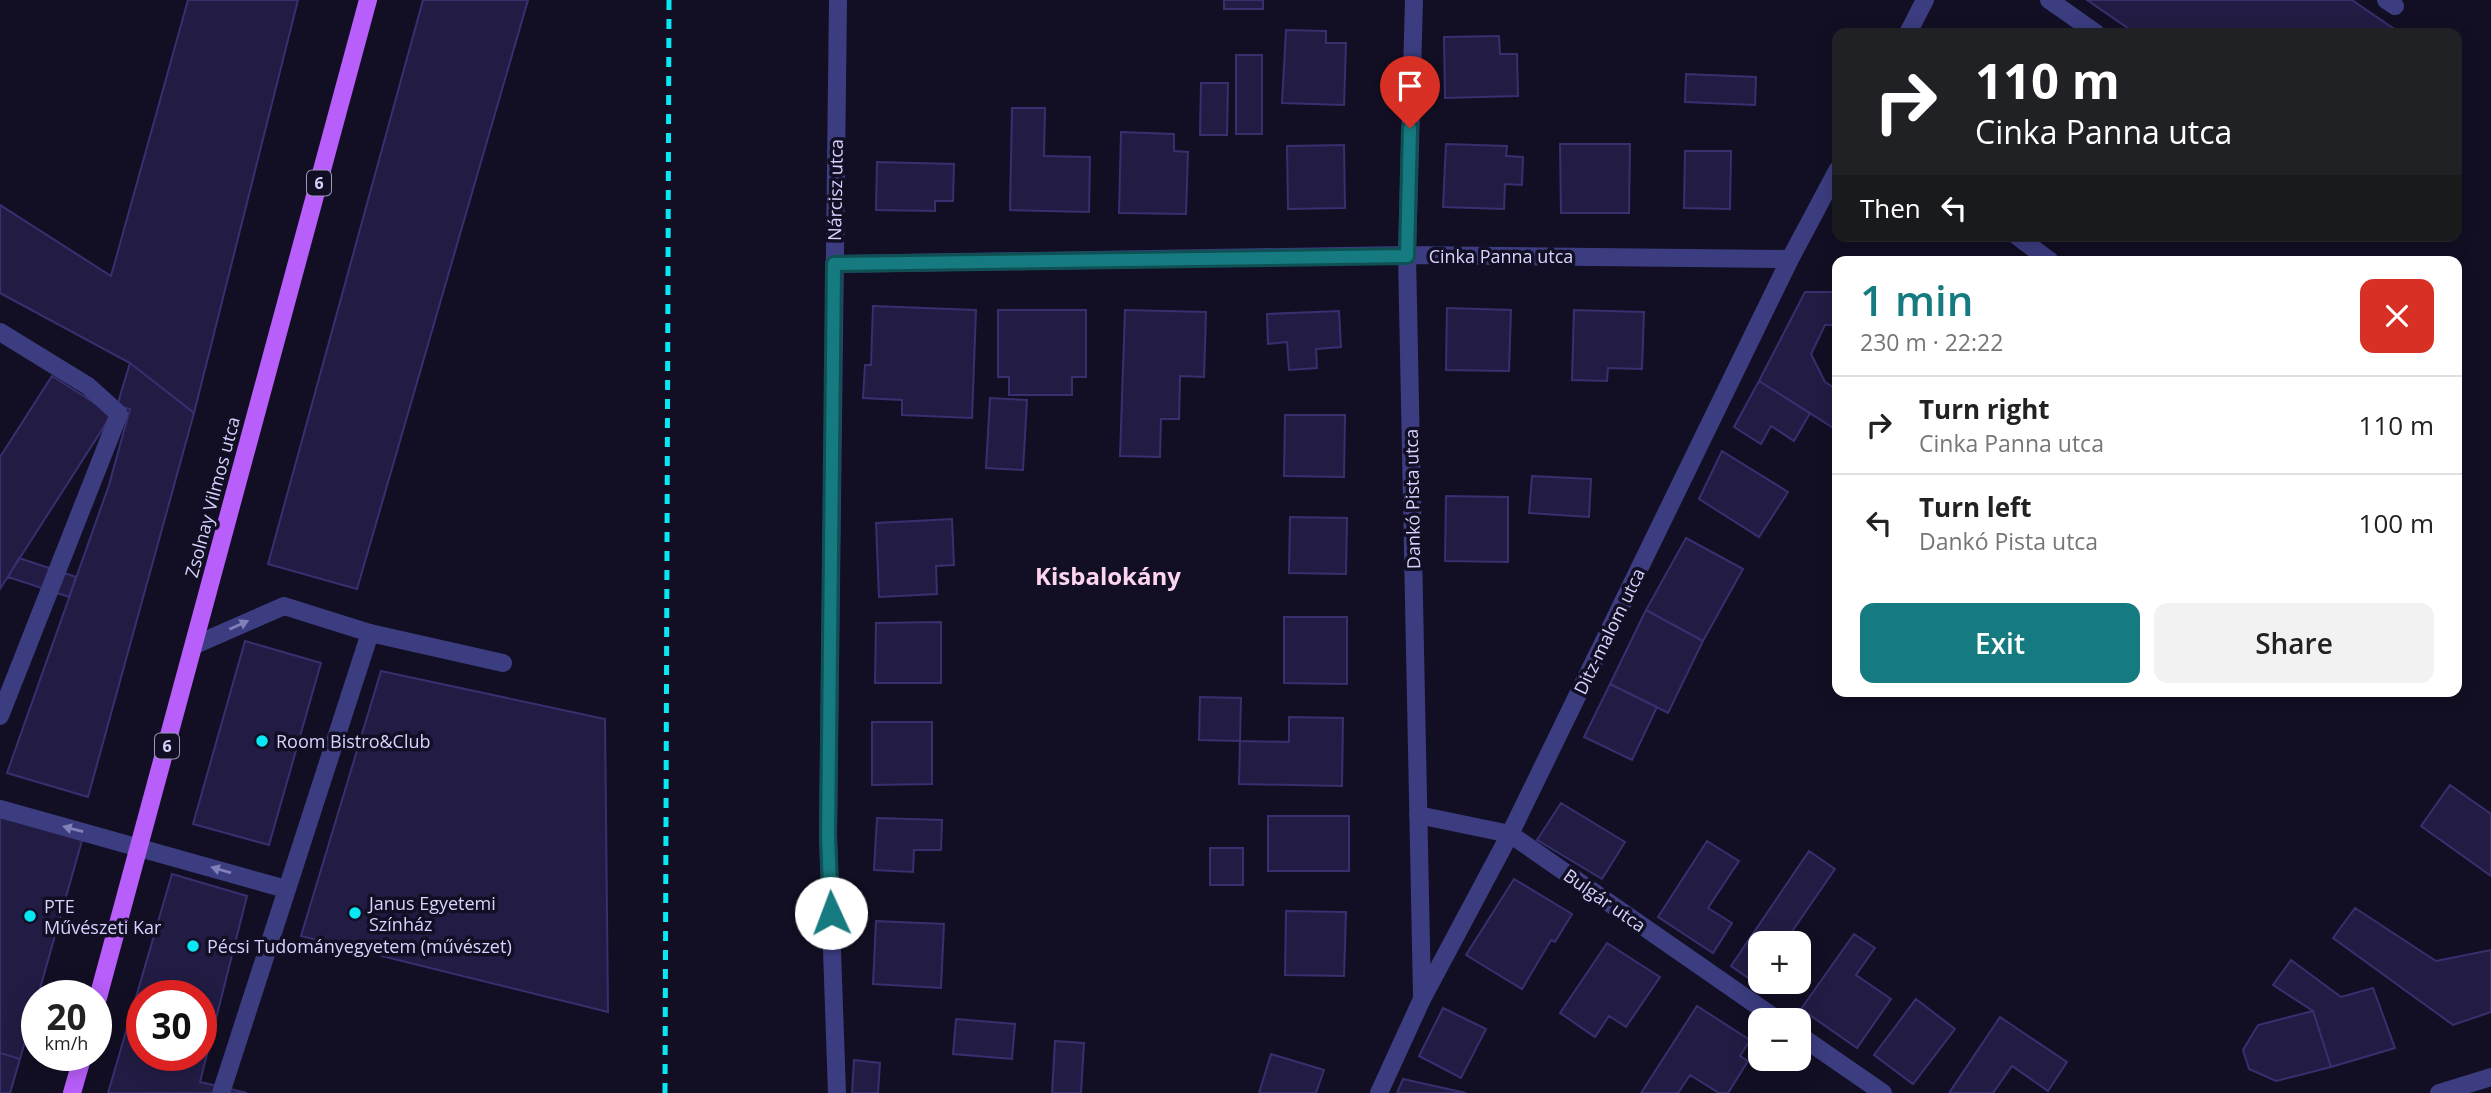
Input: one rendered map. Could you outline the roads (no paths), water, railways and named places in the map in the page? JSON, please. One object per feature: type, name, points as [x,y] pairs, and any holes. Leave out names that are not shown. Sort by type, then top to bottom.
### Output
[{"type":"main road","name":"Zsolnay Vilmos utca","points":[[103,980],[368,0]]},
{"type":"main road","points":[[72,1093],[78,1071]]},
{"type":"street","name":"Nárcisz utca","points":[[837,1093],[828,836],[838,0]]},
{"type":"street","name":"Dankó Pista utca","points":[[1414,0],[1407,256],[1422,999]]},
{"type":"street","points":[[1911,28],[1925,0]]},
{"type":"street","points":[[2049,0],[2089,28]]},
{"type":"street","name":"Ditz-malom utca","points":[[1379,1093],[1422,999],[1510,834],[1790,258],[1832,180]]},
{"type":"street","points":[[2025,242],[2043,256]]},
{"type":"street","name":"Cinka Panna utca","points":[[834,264],[1407,256],[1790,258]]},
{"type":"street","points":[[0,332],[88,386],[119,414],[0,716]]},
{"type":"street","points":[[195,645],[284,606],[370,633],[503,663]]},
{"type":"street","points":[[220,1093],[370,633]]},
{"type":"street","points":[[0,809],[286,889]]},
{"type":"street","name":"Bulgár utca","points":[[1418,814],[1510,834],[1761,1008]]},
{"type":"street","points":[[1811,1043],[1882,1093]]},
{"type":"street","points":[[2439,1093],[2491,1077]]},
{"type":"railway","points":[[665,1093],[669,0]]},
{"type":"place","name":"Room Bistro&Club","points":[[262,741]]},
{"type":"place","name":"Janus Egyetemi Színház","points":[[355,913]]},
{"type":"place","name":"PTE Művészeti Kar","points":[[30,916]]},
{"type":"place","name":"Pécsi Tudományegyetem (művészet)","points":[[193,946]]},
{"type":"district","name":"Kisbalokány","points":[[1108,575]]}]
